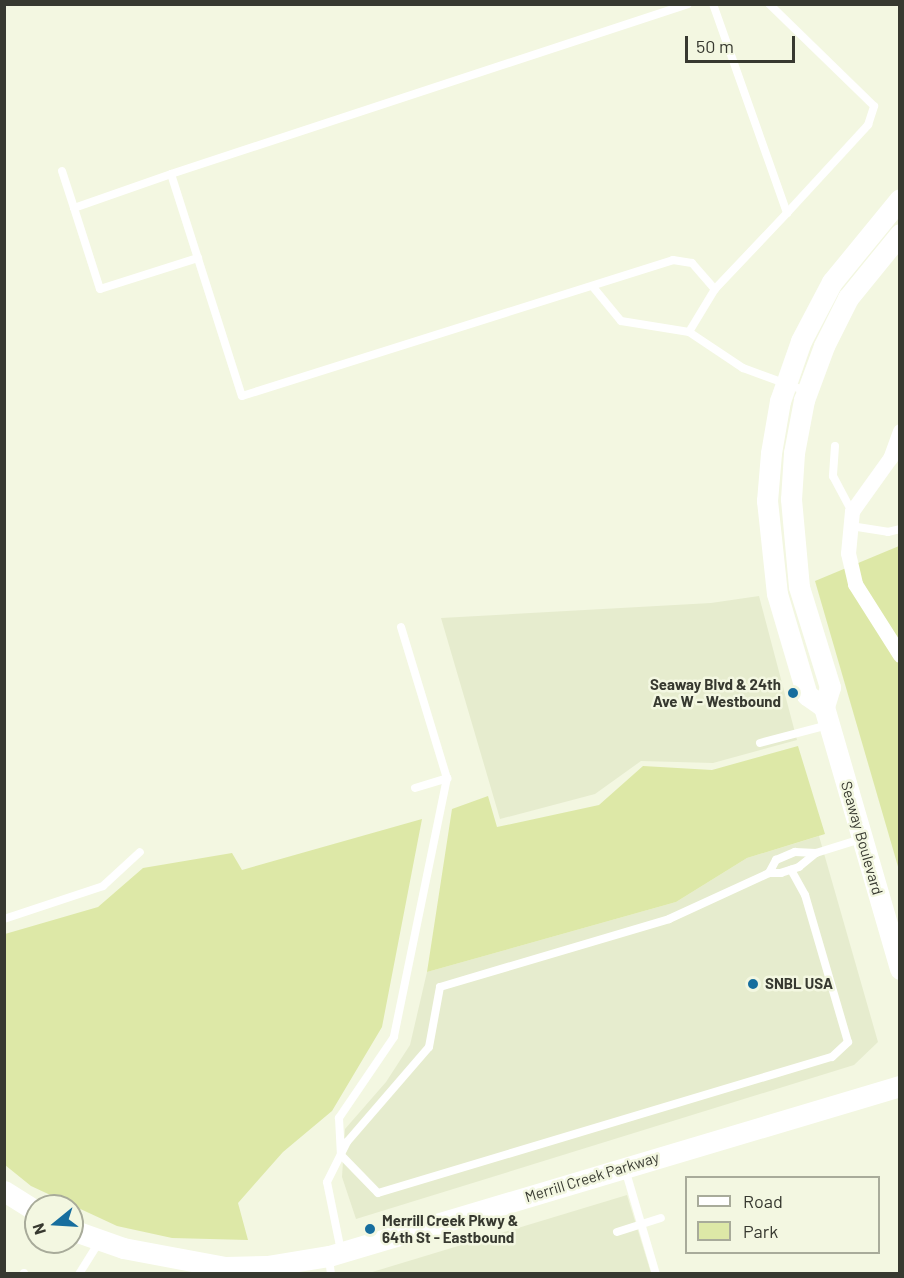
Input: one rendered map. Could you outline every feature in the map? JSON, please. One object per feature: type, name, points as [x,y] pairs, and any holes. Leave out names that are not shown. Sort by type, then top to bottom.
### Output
[{"type":"street","name":"Seaway Boulevard","points":[[827,716],[807,695],[777,594],[770,540],[771,453],[786,384],[801,341],[832,282],[900,199]]},
{"type":"street","name":"Seaway Boulevard","points":[[900,234],[848,298],[824,346],[807,392],[794,453],[792,543],[798,587],[830,687],[827,716],[900,969]]},
{"type":"street","points":[[899,435],[890,458],[851,518],[848,553],[855,584],[900,655]]},
{"type":"street","name":"Merrill Creek Parkway","points":[[84,1235],[100,1241],[185,1262],[225,1267],[334,1261],[625,1167],[900,1086]]},
{"type":"street","points":[[4,1191],[24,1204]]},
{"type":"lane","points":[[74,208],[688,4]]},
{"type":"lane","points":[[713,4],[787,213]]},
{"type":"lane","points":[[689,332],[715,289],[868,125],[874,106],[769,4]]},
{"type":"lane","points":[[62,171],[100,289],[198,258]]},
{"type":"lane","points":[[171,174],[242,396],[594,287],[673,260],[692,263],[715,289]]},
{"type":"lane","points":[[594,287],[621,321],[689,332],[743,368],[807,392]]},
{"type":"lane","points":[[836,446],[833,476],[851,518],[888,532],[900,529]]},
{"type":"lane","points":[[401,627],[447,778],[394,1036],[339,1118],[341,1155],[378,1193],[832,1057],[848,1041],[805,895],[791,870]]},
{"type":"lane","points":[[760,743],[827,716]]},
{"type":"lane","points":[[415,788],[447,778]]},
{"type":"lane","points":[[334,1261],[327,1182],[347,1142],[429,1047],[441,987],[669,919],[769,873],[791,870],[816,853],[862,839]]},
{"type":"lane","points":[[4,919],[104,886],[140,852]]},
{"type":"lane","points":[[769,873],[776,860],[795,852],[816,853]]},
{"type":"lane","points":[[625,1167],[656,1274]]},
{"type":"lane","points":[[617,1233],[662,1218]]},
{"type":"lane","points":[[79,1274],[100,1241]]},
{"type":"shaded area","points":[[759,596],[797,740],[713,763],[641,761],[595,794],[500,819],[441,618],[711,603]]},
{"type":"shaded area","points":[[819,836],[878,1042],[854,1065],[356,1219],[342,1177],[345,1129],[386,1082],[410,1045],[427,972],[676,902],[747,858]]},
{"type":"shaded area","points":[[627,1195],[651,1273],[369,1274],[369,1273]]},
{"type":"green space","points":[[899,546],[899,870],[815,581]]},
{"type":"green space","points":[[798,746],[825,834],[747,858],[676,902],[427,972],[452,809],[488,796],[497,827],[599,805],[643,766],[712,770]]},
{"type":"green space","points":[[422,819],[382,1027],[332,1111],[283,1152],[238,1203],[248,1240],[172,1238],[117,1226],[84,1211],[84,1194],[48,1194],[31,1186],[5,1165],[5,934],[98,907],[143,868],[232,853],[242,870]]},
{"type":"place","name":"Seaway Blvd & 24th Ave W - Westbound","points":[[793,693]]},
{"type":"place","name":"SNBL USA","points":[[753,984]]},
{"type":"place","name":"Merrill Creek Pkwy & 64th St - Eastbound","points":[[370,1229]]}]
